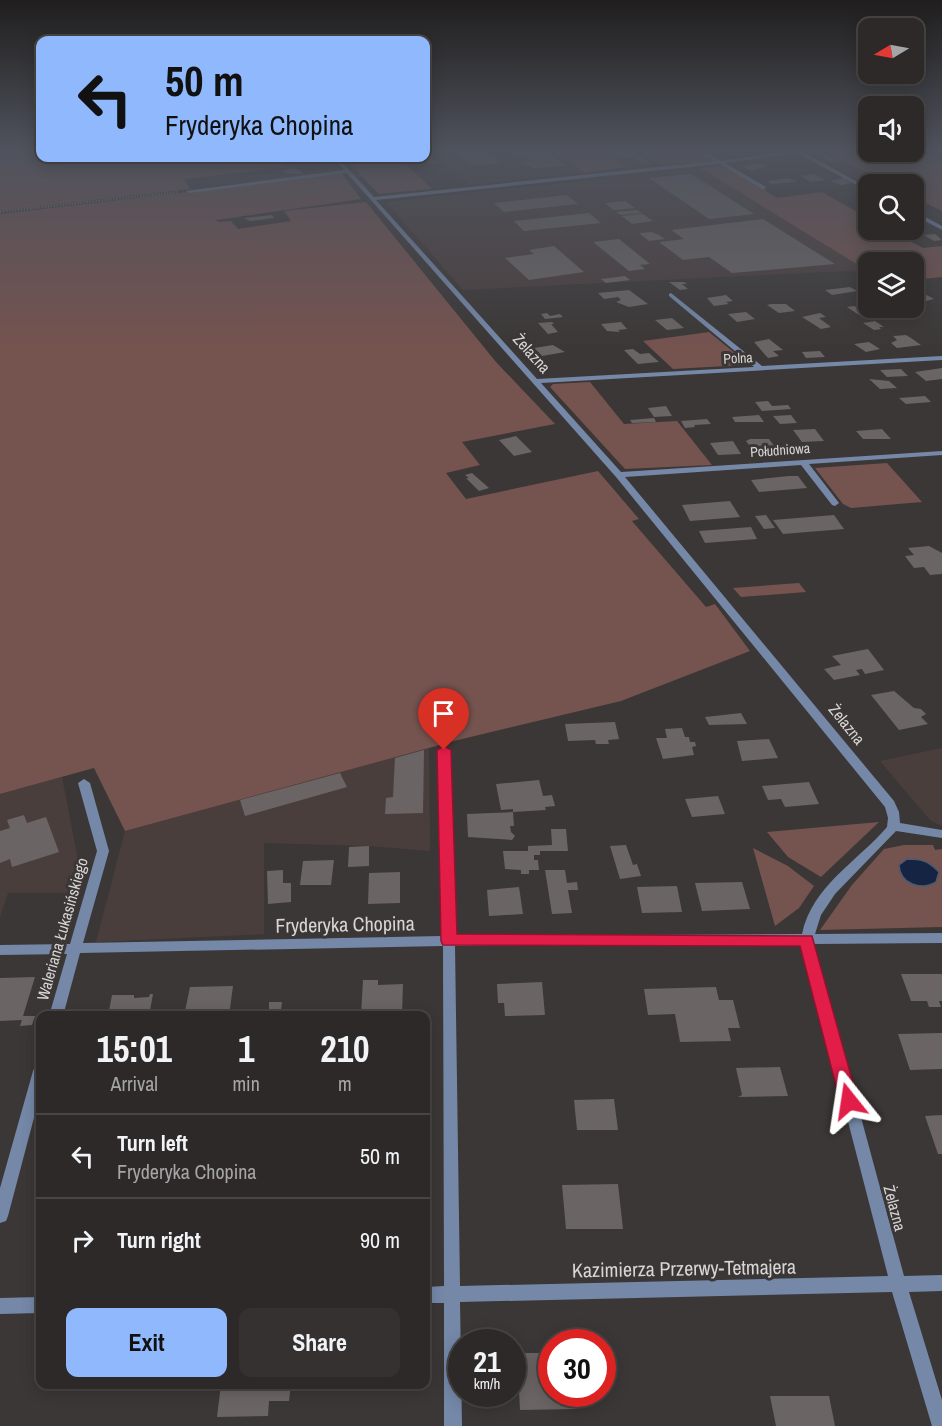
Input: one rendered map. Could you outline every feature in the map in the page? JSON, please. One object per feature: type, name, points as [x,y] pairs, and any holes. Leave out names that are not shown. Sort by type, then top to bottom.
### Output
[{"type":"street","name":"Żelazna","points":[[388,217],[619,475],[789,677],[890,804],[894,816],[893,826]]},
{"type":"street","points":[[924,218],[942,228]]},
{"type":"street","points":[[671,295],[761,369]]},
{"type":"street","name":"Polna","points":[[536,381],[942,358]]},
{"type":"street","name":"Południowa","points":[[619,475],[942,453]]},
{"type":"street","points":[[803,462],[835,503]]},
{"type":"street","points":[[444,750],[449,941],[450,1295],[453,1426]]},
{"type":"street","name":"Waleriana Łukasińskiego","points":[[57,1011],[103,851],[84,783]]},
{"type":"street","points":[[807,940],[808,926],[816,912],[850,869],[893,826],[942,834]]},
{"type":"street","name":"Fryderyka Chopina","points":[[0,950],[449,941],[942,938]]},
{"type":"street","name":"Żelazna","points":[[807,940],[898,1284],[941,1426]]},
{"type":"street","points":[[0,1216],[36,1086]]},
{"type":"street","name":"Kazimierza Przerwy-Tetmajera","points":[[430,1295],[942,1283]]},
{"type":"street","points":[[0,1306],[36,1305]]},
{"type":"shaded area","points":[[0,217],[240,217],[216,220],[218,222],[231,221],[238,229],[291,221],[288,217],[378,217],[496,362],[555,424],[462,442],[480,465],[446,473],[466,499],[598,471],[639,519],[632,521],[706,607],[715,604],[750,651],[621,701],[458,740],[125,831],[94,768],[0,794]]},
{"type":"shaded area","points":[[399,217],[779,217],[858,265],[858,270],[463,290]]},
{"type":"shaded area","points":[[779,217],[858,217],[858,240],[908,240],[923,248],[942,246],[942,277],[924,279],[924,252],[858,252],[858,265]]},
{"type":"shaded area","points":[[709,332],[747,363],[673,369],[643,341]]},
{"type":"shaded area","points":[[590,382],[624,424],[677,421],[712,465],[625,469],[550,387],[553,384]]},
{"type":"shaded area","points":[[887,463],[922,502],[851,508],[843,504],[815,468]]},
{"type":"shaded area","points":[[799,583],[806,592],[741,597],[733,588]]},
{"type":"shaded area","points":[[429,748],[430,851],[369,846],[264,843],[264,934],[96,942],[125,831]]},
{"type":"shaded area","points":[[942,748],[942,826],[930,820],[880,761]]},
{"type":"shaded area","points":[[62,777],[79,865],[74,893],[8,893],[0,917],[0,794]]},
{"type":"shaded area","points":[[879,822],[821,877],[788,857],[767,832]]},
{"type":"shaded area","points":[[904,845],[933,845],[935,850],[942,849],[942,927],[820,930],[852,885],[884,849]]},
{"type":"shaded area","points":[[753,848],[788,866],[814,886],[799,908],[775,926]]},
{"type":"water","points":[[907,859],[921,860],[931,865],[939,872],[936,882],[918,886],[907,881],[900,872],[899,865]]},
{"type":"building","points":[[273,217],[274,218],[250,221],[244,218]]},
{"type":"building","points":[[556,217],[593,217],[601,223],[524,231],[514,221]]},
{"type":"building","points":[[623,217],[647,217],[653,221],[632,224]]},
{"type":"building","points":[[705,217],[731,217],[709,219]]},
{"type":"building","points":[[763,219],[835,264],[732,273],[709,257],[683,260],[659,242],[684,239],[671,230]]},
{"type":"building","points":[[652,232],[665,239],[649,241],[639,233]]},
{"type":"building","points":[[935,234],[942,240],[934,241],[924,235]]},
{"type":"building","points":[[619,239],[650,264],[640,265],[645,269],[629,271],[593,242]]},
{"type":"building","points":[[554,246],[584,272],[529,280],[505,258],[534,254],[529,250]]},
{"type":"building","points":[[625,276],[630,280],[606,283],[601,279]]},
{"type":"building","points":[[669,282],[684,282],[687,284],[682,284],[688,289],[680,290]]},
{"type":"building","points":[[850,287],[857,291],[832,295],[825,290]]},
{"type":"building","points":[[629,290],[648,304],[629,307],[616,302],[621,300],[618,297],[604,299],[598,293]]},
{"type":"building","points":[[924,294],[934,299],[926,301]]},
{"type":"building","points":[[726,295],[733,301],[726,302],[729,304],[714,306],[707,298]]},
{"type":"building","points":[[786,304],[795,311],[779,313],[767,305]]},
{"type":"building","points":[[854,306],[858,308],[858,314],[847,307]]},
{"type":"building","points":[[746,312],[755,319],[737,322],[728,314]]},
{"type":"building","points":[[547,313],[550,316],[560,314],[563,317],[545,319],[541,314]]},
{"type":"building","points":[[820,313],[826,317],[819,318],[831,327],[821,329],[802,317]]},
{"type":"building","points":[[672,318],[684,328],[667,330],[655,320]]},
{"type":"building","points":[[875,321],[884,327],[874,330],[863,323]]},
{"type":"building","points":[[552,322],[554,324],[551,324],[558,332],[548,334],[538,323]]},
{"type":"building","points":[[621,322],[627,329],[618,330],[620,332],[607,331],[601,324]]},
{"type":"building","points":[[906,335],[921,345],[897,348],[891,343],[897,340],[893,336]]},
{"type":"building","points":[[769,339],[783,350],[773,351],[779,356],[768,358],[754,342]]},
{"type":"building","points":[[869,342],[880,349],[866,352],[854,344]]},
{"type":"building","points":[[553,345],[565,352],[542,356],[534,348]]},
{"type":"building","points":[[633,349],[640,354],[649,353],[659,362],[638,364],[624,350]]},
{"type":"building","points":[[820,351],[825,357],[806,358],[802,352]]},
{"type":"building","points":[[942,368],[942,379],[926,381],[915,372]]},
{"type":"building","points":[[901,369],[908,376],[887,377],[880,370]]},
{"type":"building","points":[[869,379],[889,381],[897,388],[880,389]]},
{"type":"building","points":[[925,396],[931,402],[906,404],[899,398]]},
{"type":"building","points":[[768,401],[772,406],[788,405],[791,409],[762,411],[755,402]]},
{"type":"building","points":[[666,406],[672,416],[654,417],[648,408]]},
{"type":"building","points":[[759,415],[764,422],[735,422],[732,417]]},
{"type":"building","points":[[791,415],[797,423],[780,424],[773,416]]},
{"type":"building","points":[[654,418],[656,422],[632,423],[630,420]]},
{"type":"building","points":[[707,419],[711,424],[685,428],[681,421]]},
{"type":"building","points":[[815,429],[824,441],[802,442],[793,430]]},
{"type":"building","points":[[882,429],[891,439],[863,439],[856,431]]},
{"type":"building","points":[[516,436],[532,452],[514,456],[499,440]]},
{"type":"building","points":[[769,439],[778,451],[755,453],[746,441]]},
{"type":"building","points":[[733,441],[741,454],[718,455],[710,443]]},
{"type":"building","points":[[472,473],[489,488],[479,491],[466,478],[469,478],[465,475]]},
{"type":"building","points":[[798,476],[807,488],[759,492],[751,480]]},
{"type":"building","points":[[730,501],[740,517],[690,521],[682,505]]},
{"type":"building","points":[[766,515],[775,528],[764,529],[755,516]]},
{"type":"building","points":[[834,515],[844,529],[783,534],[773,520]]},
{"type":"building","points":[[751,527],[757,539],[705,543],[699,531]]},
{"type":"building","points":[[929,546],[942,553],[942,574],[930,575],[924,567],[914,568],[905,556],[914,555],[908,548]]},
{"type":"building","points":[[868,649],[884,670],[865,674],[862,669],[856,670],[860,675],[834,680],[824,669],[841,665],[832,656]]},
{"type":"building","points":[[894,691],[914,708],[921,709],[926,714],[921,717],[928,724],[899,730],[871,695]]},
{"type":"building","points":[[741,713],[747,724],[709,725],[705,717]]},
{"type":"building","points":[[615,722],[619,739],[608,740],[609,744],[596,744],[595,740],[568,741],[565,724]]},
{"type":"building","points":[[682,728],[685,737],[689,737],[690,742],[695,742],[696,746],[692,747],[694,755],[663,759],[656,738],[667,738],[665,729]]},
{"type":"building","points":[[769,739],[778,758],[742,761],[737,741]]},
{"type":"building","points":[[424,750],[423,813],[385,814],[386,798],[393,797],[395,758]]},
{"type":"building","points":[[340,773],[347,787],[245,816],[240,800]]},
{"type":"building","points":[[539,780],[543,796],[552,795],[555,806],[545,807],[546,810],[513,812],[513,809],[501,810],[496,784]]},
{"type":"building","points":[[809,782],[819,804],[785,807],[781,799],[768,800],[762,786]]},
{"type":"building","points":[[718,796],[725,814],[692,817],[685,799]]},
{"type":"building","points":[[513,812],[514,826],[510,826],[515,836],[512,840],[468,837],[467,814]]},
{"type":"building","points":[[24,815],[27,823],[46,817],[59,852],[12,867],[10,859],[0,863],[0,831],[10,828],[7,820]]},
{"type":"building","points":[[551,829],[566,829],[568,851],[540,851],[540,855],[534,855],[534,860],[538,860],[539,870],[529,870],[529,874],[521,874],[521,870],[505,869],[503,851],[528,851],[528,846],[552,845]]},
{"type":"building","points":[[626,845],[633,865],[637,864],[641,876],[620,879],[610,846]]},
{"type":"building","points":[[369,846],[369,866],[348,867],[349,847]]},
{"type":"building","points":[[334,860],[331,885],[300,885],[303,861]]},
{"type":"building","points":[[283,870],[283,883],[291,883],[291,902],[268,904],[267,871]]},
{"type":"building","points":[[545,870],[565,870],[567,883],[577,882],[578,890],[568,890],[572,913],[552,914]]},
{"type":"building","points":[[400,872],[400,903],[368,904],[369,873]]},
{"type":"building","points":[[742,882],[750,909],[702,911],[695,883]]},
{"type":"building","points":[[677,886],[682,912],[642,913],[637,887]]},
{"type":"building","points":[[519,887],[523,914],[489,916],[487,890]]},
{"type":"building","points":[[901,974],[942,974],[942,1001],[939,1001],[941,1007],[929,1007],[927,1001],[911,1001]]},
{"type":"building","points":[[35,977],[23,1016],[35,1016],[32,1025],[20,1026],[22,1020],[0,1021],[0,978]]},
{"type":"building","points":[[363,980],[378,980],[378,985],[403,984],[402,1011],[361,1011]]},
{"type":"building","points":[[542,982],[545,1015],[505,1016],[504,1003],[498,1003],[497,984]]},
{"type":"building","points":[[233,986],[230,1011],[185,1011],[190,987]]},
{"type":"building","points":[[716,987],[719,1000],[733,1000],[740,1028],[728,1028],[731,1041],[680,1042],[675,1014],[648,1015],[644,989]]},
{"type":"building","points":[[153,994],[150,1011],[109,1011],[112,995],[134,995],[134,998],[149,997]]},
{"type":"building","points":[[269,1002],[282,1002],[281,1010],[326,1009],[326,1011],[258,1011],[269,1010]]},
{"type":"building","points":[[942,1033],[942,1069],[910,1070],[898,1034]]},
{"type":"building","points":[[780,1067],[788,1096],[738,1097],[742,1095],[736,1068]]},
{"type":"building","points":[[614,1099],[618,1130],[577,1130],[574,1100]]},
{"type":"building","points":[[942,1115],[942,1154],[938,1154],[925,1116]]},
{"type":"building","points":[[618,1184],[623,1229],[566,1229],[562,1185]]},
{"type":"building","points":[[526,1353],[538,1353],[538,1407],[576,1407],[576,1409],[520,1410],[520,1407],[526,1407]]},
{"type":"building","points":[[220,1389],[290,1389],[289,1401],[269,1401],[268,1416],[217,1417]]},
{"type":"building","points":[[770,1396],[829,1396],[835,1426],[776,1426]]},
{"type":"route","points":[[444,750],[449,941],[807,940],[849,1101]]}]
